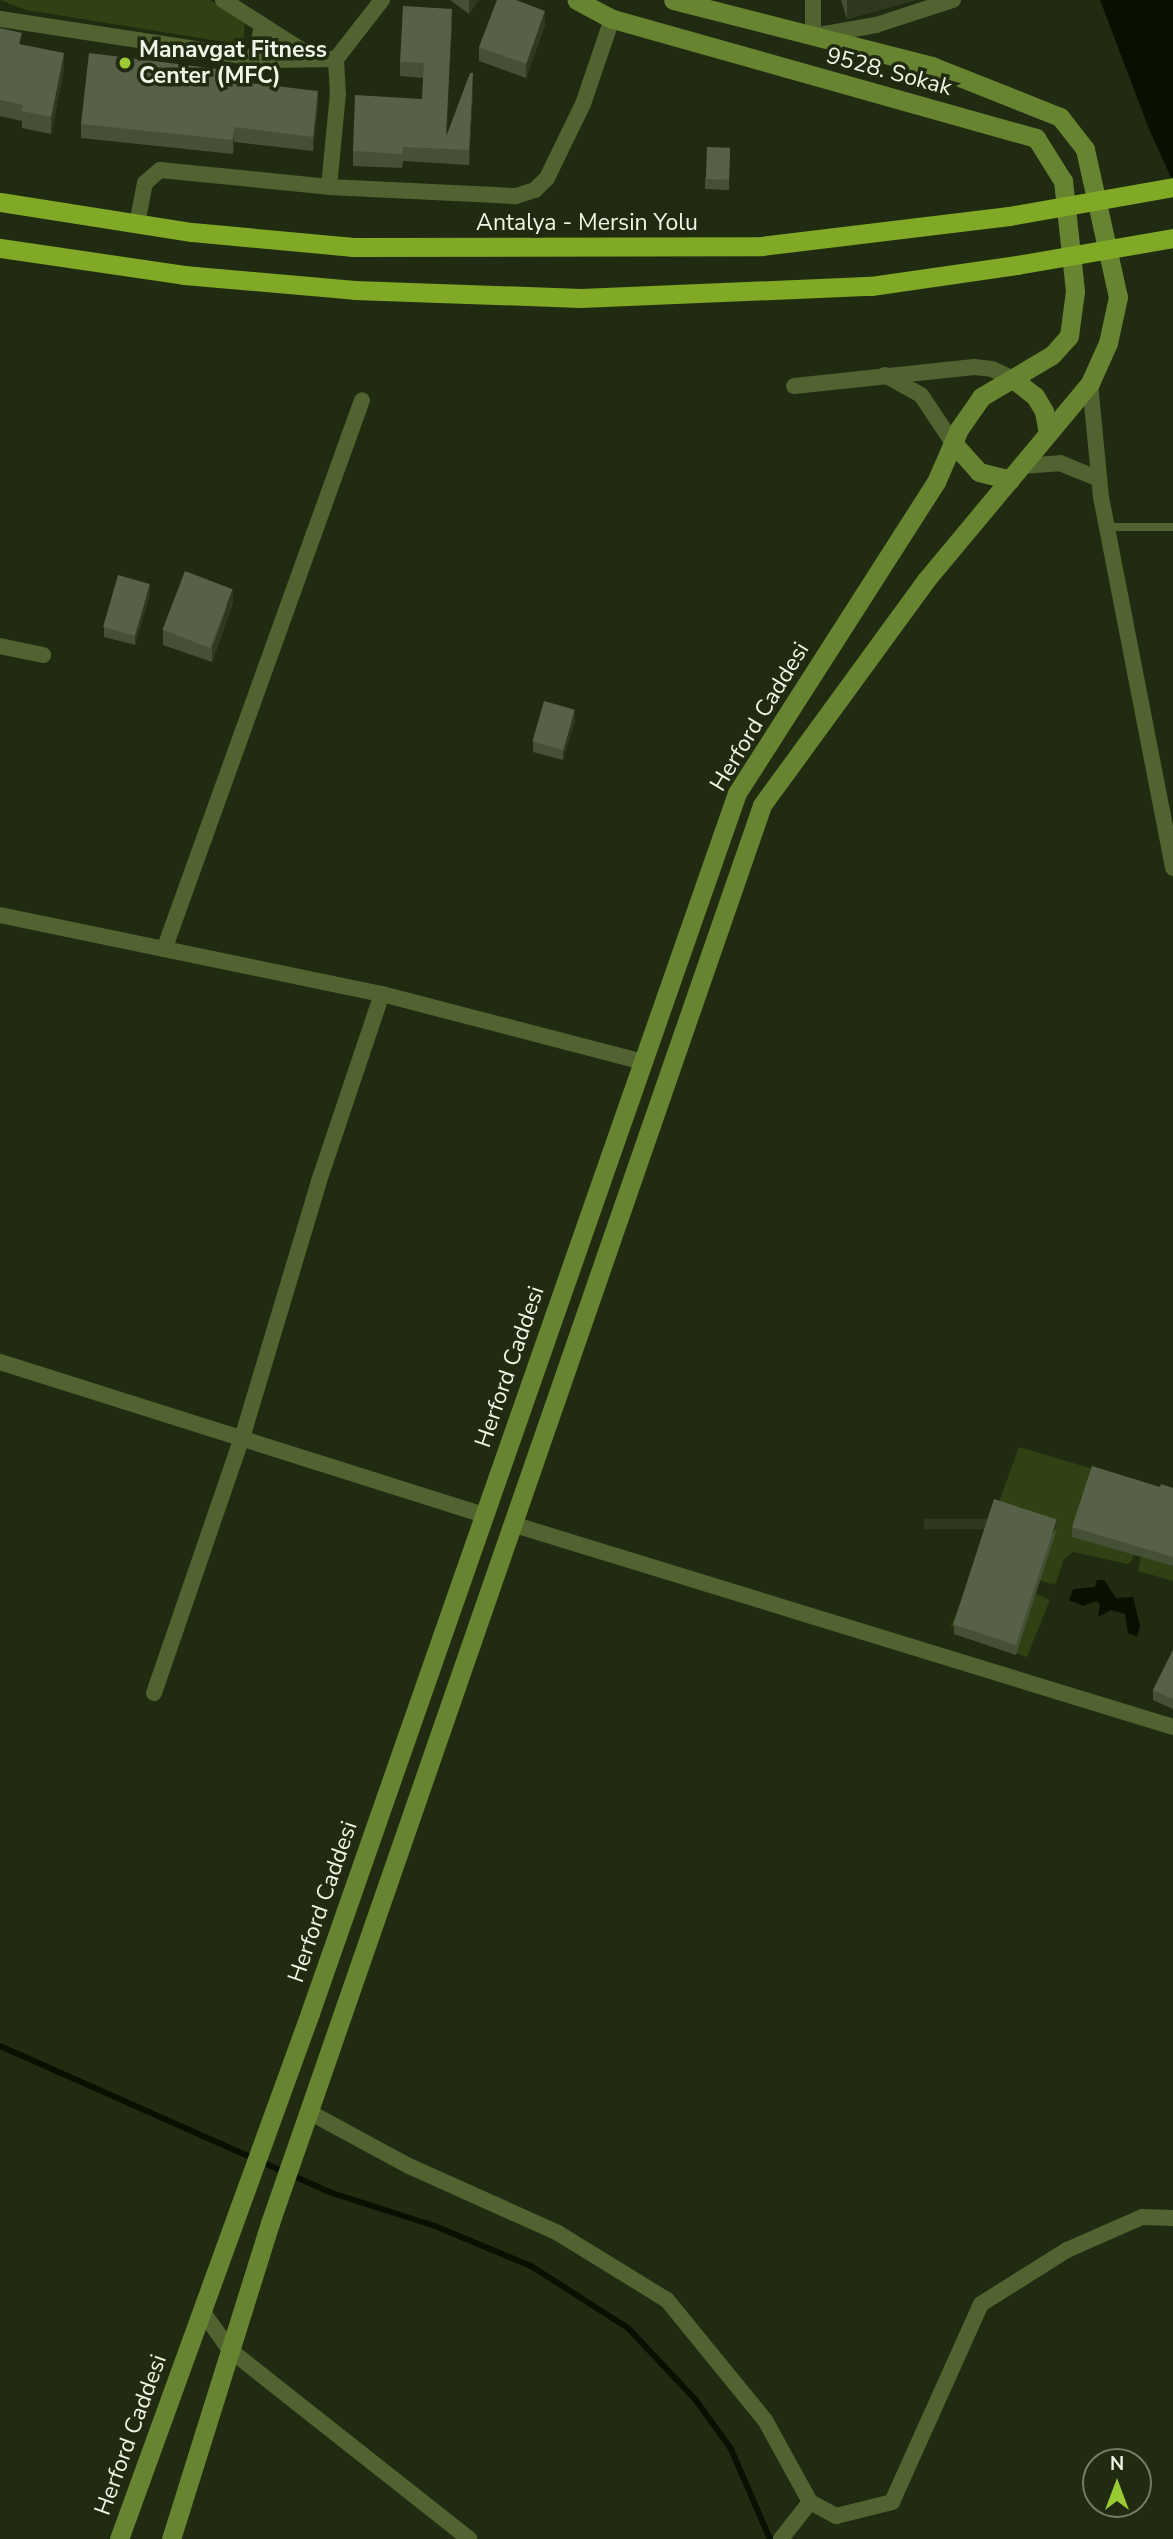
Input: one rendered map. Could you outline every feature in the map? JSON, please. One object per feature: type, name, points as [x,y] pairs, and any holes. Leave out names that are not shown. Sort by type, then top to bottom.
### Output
[{"type":"highway","name":"Antalya - Mersin Yolu","points":[[0,202],[137,224],[353,247],[569,249],[761,246],[1009,216],[1173,187]]},
{"type":"highway","points":[[0,248],[184,275],[328,288],[581,298],[871,286],[1017,265],[1173,238]]},
{"type":"main road","name":"9528. Sokak","points":[[577,0],[612,19],[1035,138],[1063,181],[1075,291]]},
{"type":"main road","name":"9528. Sokak","points":[[673,0],[932,66],[1060,117],[1085,149],[1118,297]]},
{"type":"main road","name":"Herford Caddesi","points":[[119,2539],[277,2103],[737,793],[936,482],[953,443],[981,397],[1052,355],[1069,336],[1075,291]]},
{"type":"main road","name":"Herford Caddesi","points":[[176,2533],[270,2223],[762,805],[926,580],[1090,383],[1108,343],[1118,297]]},
{"type":"main road","points":[[1013,379],[1035,396],[1044,411],[1048,434]]},
{"type":"main road","points":[[953,443],[979,472],[1015,473]]},
{"type":"street","points":[[223,0],[314,58]]},
{"type":"street","points":[[329,187],[338,93],[336,59],[382,0]]},
{"type":"street","points":[[813,0],[813,37],[876,25],[953,0]]},
{"type":"street","points":[[0,19],[256,58],[336,59]]},
{"type":"street","points":[[137,224],[145,183],[160,170],[431,195],[516,196],[535,190],[547,178],[583,104],[612,19]]},
{"type":"street","points":[[256,58],[262,25]]},
{"type":"street","points":[[794,386],[974,367],[992,369],[1013,379]]},
{"type":"street","points":[[885,375],[921,396],[953,443]]},
{"type":"street","points":[[1090,383],[1099,479],[1173,868]]},
{"type":"street","points":[[165,947],[362,400]]},
{"type":"street","points":[[1015,473],[1060,463],[1099,479]]},
{"type":"street","points":[[0,646],[43,655]]},
{"type":"street","points":[[0,915],[382,994],[643,1062]]},
{"type":"street","points":[[155,1693],[242,1438],[319,1181],[382,994]]},
{"type":"street","points":[[0,1362],[484,1515]]},
{"type":"street","points":[[512,1524],[1173,1727]]},
{"type":"street","points":[[308,2115],[409,2166],[558,2232],[667,2300],[765,2420],[810,2502],[836,2516],[892,2502],[981,2304],[1067,2250],[1142,2217],[1173,2218]]},
{"type":"street","points":[[202,2311],[230,2350],[469,2539]]},
{"type":"street","points":[[784,2536],[810,2502]]},
{"type":"lane","points":[[1108,527],[1173,527]]},
{"type":"green space","points":[[0,0],[210,0],[245,21],[243,45],[26,10]]},
{"type":"green space","points":[[1019,1447],[1154,1487],[1132,1560],[1128,1564],[1073,1552],[1064,1559],[1055,1585],[977,1562]]},
{"type":"green space","points":[[1141,1555],[1173,1566],[1173,1581],[1138,1571]]},
{"type":"green space","points":[[974,1569],[1050,1600],[1027,1657],[951,1626]]},
{"type":"shaded area","points":[[1100,0],[1173,0],[1173,182],[1149,129]]},
{"type":"shaded area","points":[[1097,1580],[1104,1580],[1116,1598],[1133,1597],[1140,1626],[1137,1637],[1128,1633],[1125,1614],[1111,1610],[1098,1617],[1100,1604],[1096,1601],[1083,1606],[1069,1600],[1073,1589],[1095,1587]]},
{"type":"building","points":[[497,0],[516,0],[545,11],[526,64],[479,47]]},
{"type":"building","points":[[403,6],[452,9],[446,137],[470,73],[473,73],[469,150],[403,147],[402,154],[353,151],[355,95],[422,99],[424,63],[400,62]]},
{"type":"building","points":[[0,28],[22,33],[19,44],[64,53],[51,117],[22,111],[23,105],[0,100]]},
{"type":"building","points":[[89,53],[242,72],[241,82],[318,91],[313,137],[234,127],[233,140],[81,124]]},
{"type":"building","points":[[707,147],[730,148],[729,180],[706,179]]},
{"type":"building","points":[[185,571],[233,589],[210,648],[162,630]]},
{"type":"building","points":[[118,575],[150,584],[135,636],[103,627]]},
{"type":"building","points":[[544,701],[575,710],[563,750],[532,741]]},
{"type":"building","points":[[1092,1466],[1160,1487],[1161,1484],[1173,1488],[1173,1557],[1072,1527]]},
{"type":"building","points":[[994,1499],[1057,1519],[1016,1645],[953,1625]]},
{"type":"building","points":[[1173,1650],[1173,1699],[1153,1690]]},
{"type":"waterway","points":[[0,2046],[332,2193],[435,2226],[531,2266],[628,2328],[695,2399],[731,2449],[770,2539]]},
{"type":"place","name":"Manavgat Fitness Center (MFC)","points":[[125,63]]}]
